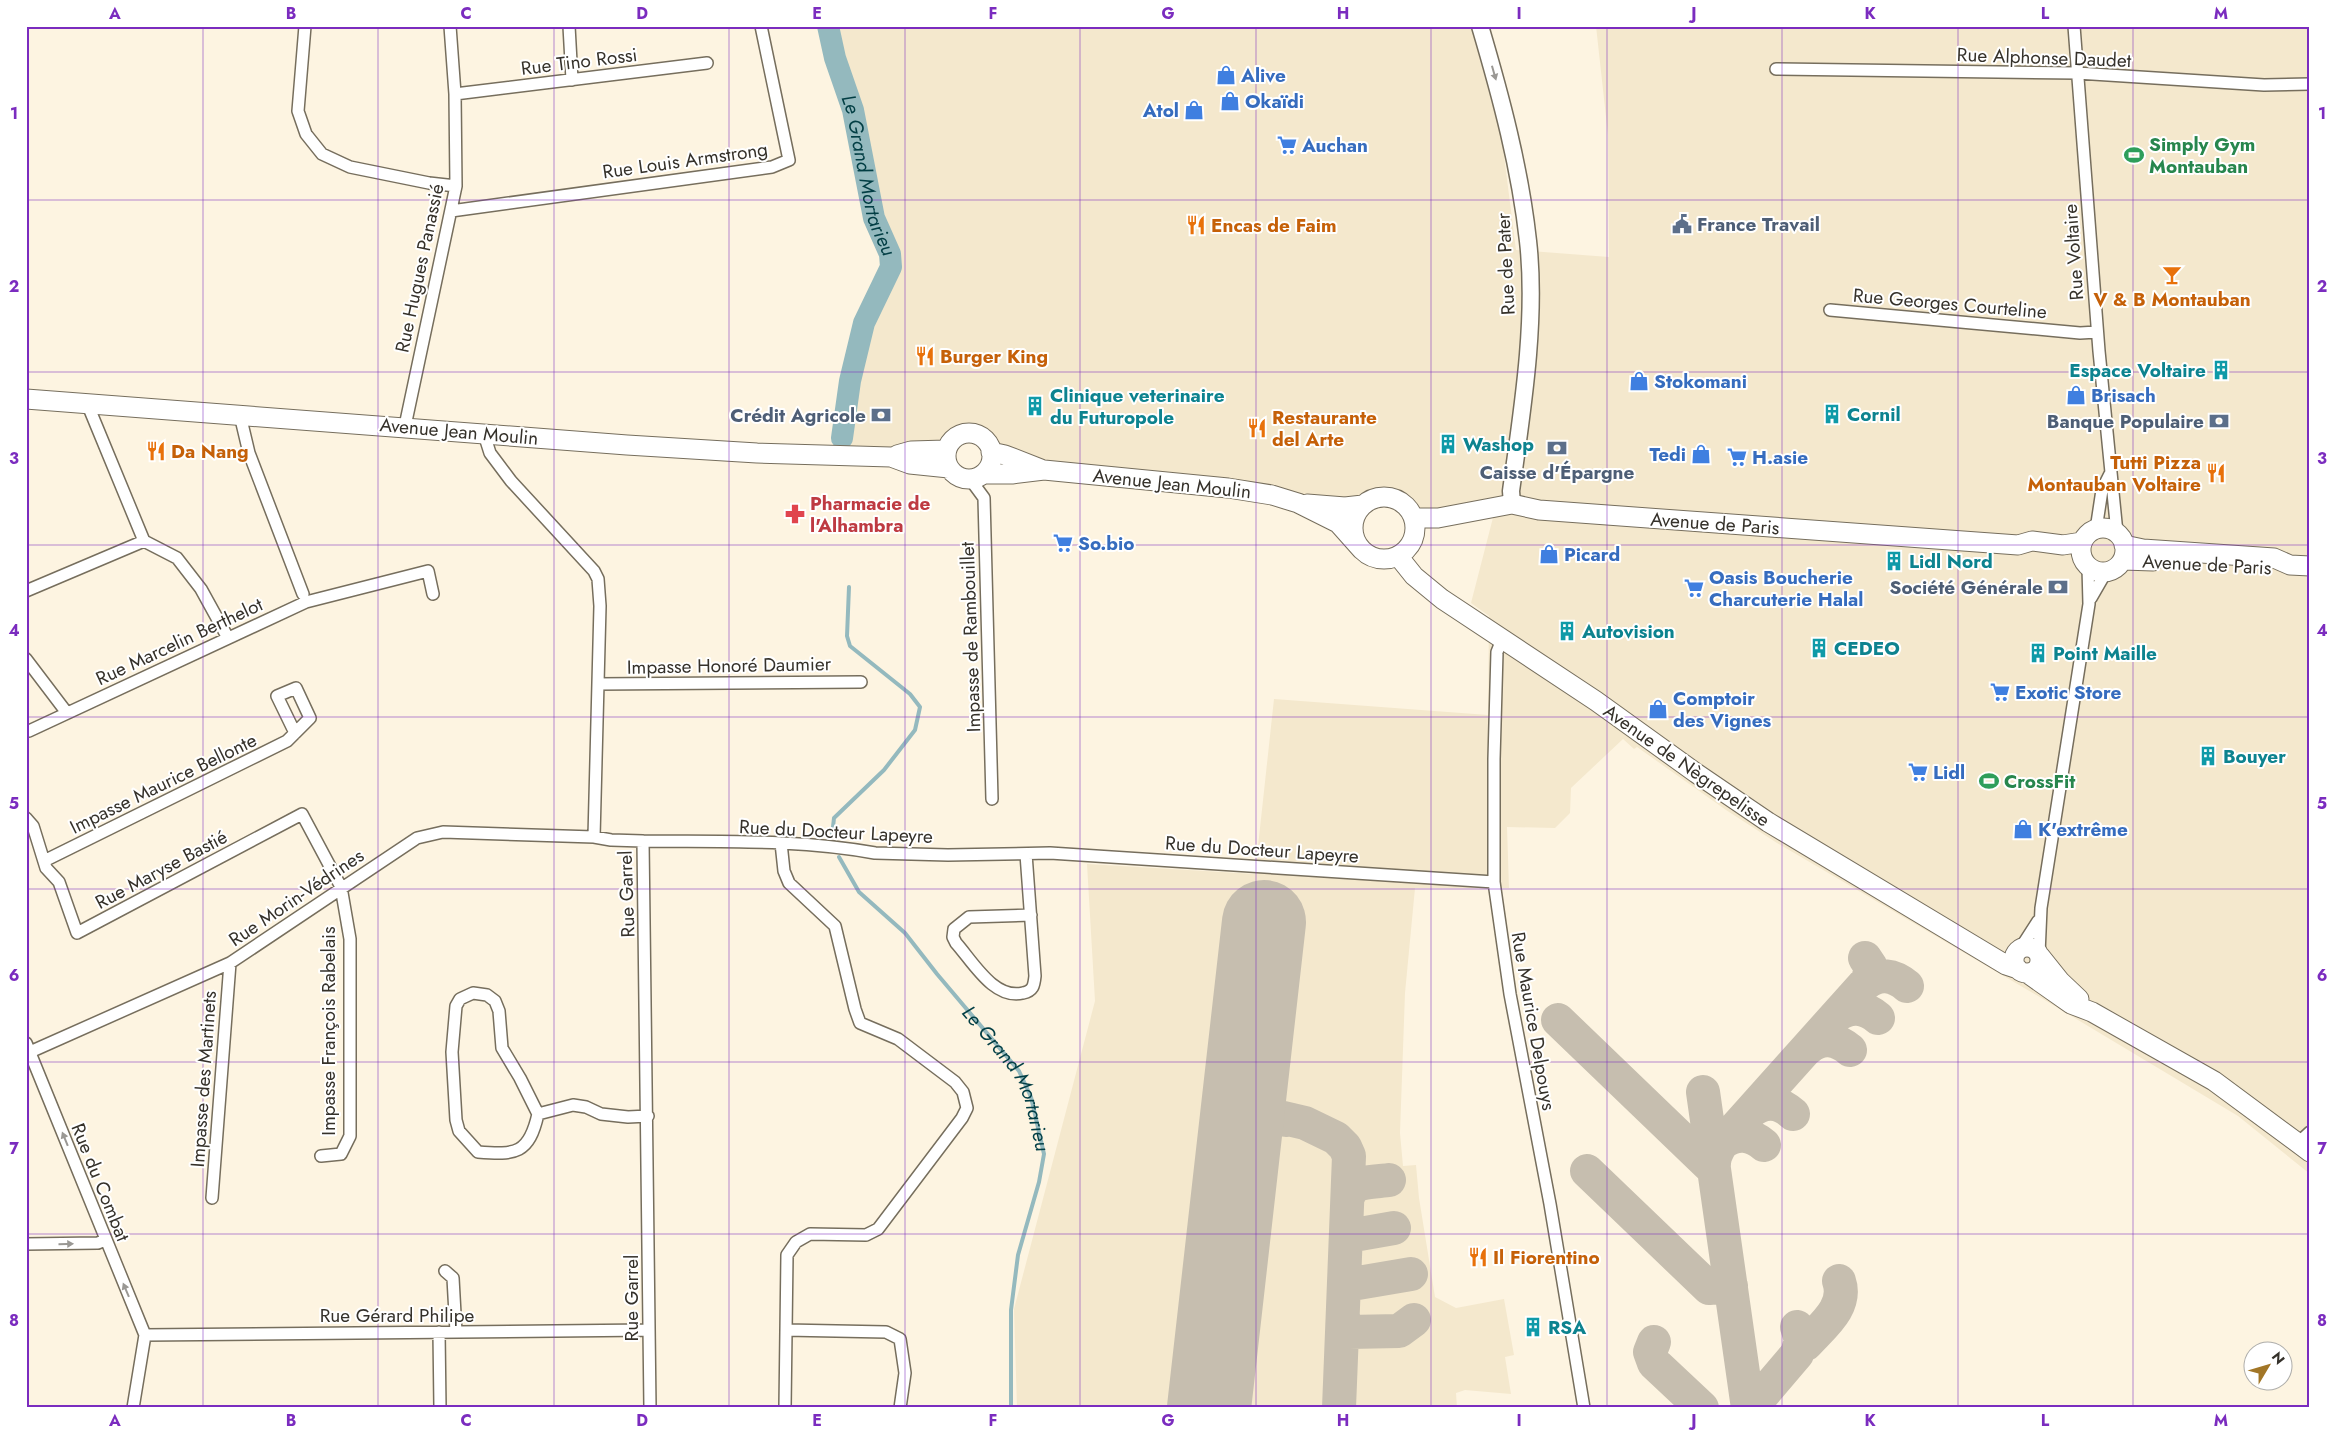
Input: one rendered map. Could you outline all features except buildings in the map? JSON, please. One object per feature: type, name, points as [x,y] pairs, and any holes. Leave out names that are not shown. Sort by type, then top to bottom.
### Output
[{"type":"main road","name":"Avenue Jean Moulin","points":[[26,399],[757,453],[892,457],[910,464],[947,459]]},
{"type":"main road","points":[[972,433],[986,441],[991,452],[990,464],[976,477],[958,476],[947,459],[953,438],[960,434],[972,433]]},
{"type":"main road","name":"Avenue Jean Moulin","points":[[991,452],[1005,455],[1044,470]]},
{"type":"main road","name":"Avenue Jean Moulin","points":[[976,477],[1044,470],[1272,495],[1298,503],[1338,523],[1362,550]]},
{"type":"main road","points":[[1375,498],[1391,498],[1406,506],[1414,518],[1415,527],[1411,544],[1398,556],[1379,559],[1370,556],[1362,550],[1353,532],[1357,513],[1363,505],[1375,498]]},
{"type":"main road","name":"Avenue Jean Moulin","points":[[1298,503],[1345,507],[1363,505]]},
{"type":"main road","name":"Avenue de Paris","points":[[1414,518],[1438,518],[1512,504],[1539,510],[2018,546],[2031,552],[2062,553],[2086,550],[2102,528],[2121,546],[2142,559],[2273,570],[2290,565],[2310,566]]},
{"type":"main road","points":[[2086,550],[2095,571],[2106,572],[2116,568],[2121,546]]},
{"type":"main road","name":"Avenue de Nègrepelisse","points":[[1398,556],[1414,576],[1442,598],[1503,637],[1768,822],[1990,953],[2006,965],[2021,961],[2072,1004],[2092,1012],[2214,1081],[2306,1142]]},
{"type":"main road","points":[[2021,961],[2038,968],[2039,955]]},
{"type":"main road","name":"Avenue de Nègrepelisse","points":[[2039,955],[2060,981],[2092,1012]]},
{"type":"street","points":[[305,26],[298,111],[306,134],[322,154],[350,167],[429,183],[456,186]]},
{"type":"street","name":"Rue Hugues Panassié","points":[[405,426],[456,186],[455,94],[450,26]]},
{"type":"street","points":[[569,26],[572,80]]},
{"type":"street","name":"Rue Louis Armstrong","points":[[451,211],[772,167],[789,160],[761,26]]},
{"type":"street","name":"Rue de Pater","points":[[1480,26],[1503,104],[1528,242],[1530,291],[1526,375],[1511,491],[1512,504]]},
{"type":"street","name":"Rue Voltaire","points":[[2074,26],[2097,332],[2110,474],[2114,490],[2121,546]]},
{"type":"street","name":"Rue Tino Rossi","points":[[455,94],[707,63]]},
{"type":"street","name":"Rue Alphonse Daudet","points":[[1776,69],[2077,74],[2264,85],[2310,84]]},
{"type":"street","name":"Rue Georges Courteline","points":[[1830,310],[2080,333],[2097,332]]},
{"type":"street","points":[[87,403],[144,541],[177,558],[201,589],[228,638]]},
{"type":"street","points":[[240,415],[249,453],[305,598]]},
{"type":"street","name":"Rue Garrel","points":[[484,434],[490,453],[511,481],[594,571],[598,579],[598,684],[594,837],[611,840],[643,841],[648,1116],[650,1408]]},
{"type":"street","name":"Rue Voltaire","points":[[2039,955],[2040,918],[2089,604],[2086,550],[2097,523],[2102,490],[2110,474]]},
{"type":"street","name":"Impasse de Rambouillet","points":[[976,477],[984,498],[992,799]]},
{"type":"street","points":[[26,591],[144,541]]},
{"type":"street","name":"Rue Marcelin Berthelot","points":[[29,730],[228,638],[305,598],[428,572],[433,594]]},
{"type":"street","name":"Rue Voltaire","points":[[2089,604],[2106,572]]},
{"type":"street","name":"Rue Maurice Delpouys","points":[[1503,637],[1497,652],[1494,759],[1494,882],[1510,994],[1550,1204],[1584,1408]]},
{"type":"street","points":[[26,659],[67,713]]},
{"type":"street","name":"Impasse Honoré Daumier","points":[[598,684],[861,682]]},
{"type":"street","name":"Impasse Maurice Bellonte","points":[[44,861],[287,741],[295,733]]},
{"type":"street","name":"Rue Maryse Bastié","points":[[26,818],[34,826],[46,868],[58,882],[77,933],[302,814],[341,887]]},
{"type":"street","name":"Rue Morin-Védrines","points":[[28,1047],[230,963],[417,838],[443,832],[594,837]]},
{"type":"street","name":"Rue du Docteur Lapeyre","points":[[643,841],[781,844],[850,848],[875,853],[1094,855],[1494,882]]},
{"type":"street","points":[[781,844],[784,871],[789,883],[835,926],[860,1023],[898,1039],[955,1082],[963,1092],[967,1108],[962,1118],[878,1229],[866,1235],[810,1234],[796,1242],[787,1255],[785,1408]]},
{"type":"street","points":[[1026,854],[1031,916],[1034,985],[1031,991],[1020,994],[1006,993],[993,985],[953,938],[954,929],[970,917],[1031,916]]},
{"type":"street","name":"Impasse François Rabelais","points":[[321,1156],[341,1154],[350,1136],[350,939],[341,887]]},
{"type":"street","name":"Rue Voltaire","points":[[2021,961],[2028,940],[2040,918]]},
{"type":"street","name":"Impasse des Martinets","points":[[212,1198],[230,963]]},
{"type":"street","points":[[473,993],[487,994],[495,1000],[499,1011],[502,1048],[538,1114],[528,1143],[518,1150],[478,1152],[459,1131],[456,1120],[452,1052],[456,1006],[460,999],[466,995],[473,993]]},
{"type":"street","name":"Rue du Combat","points":[[28,1047],[105,1240],[145,1334]]},
{"type":"street","points":[[538,1114],[573,1105],[586,1107],[602,1114],[648,1116]]},
{"type":"street","points":[[26,1244],[98,1243],[105,1240]]},
{"type":"street","points":[[445,1271],[453,1278],[456,1332]]},
{"type":"street","name":"Rue Gérard Philipe","points":[[145,1334],[649,1330]]},
{"type":"street","points":[[786,1330],[886,1332],[900,1339],[905,1373],[900,1408]]},
{"type":"street","points":[[439,1332],[440,1408]]},
{"type":"street","points":[[133,1408],[145,1334]]},
{"type":"shaded area","points":[[828,26],[1471,26],[1502,140],[1516,250],[1609,257],[1608,135],[1596,26],[2310,26],[2310,1174],[2238,1116],[1777,843],[1726,810],[1637,747],[1634,749],[1623,739],[1571,788],[1570,813],[1555,828],[1507,827],[1509,888],[1415,888],[1405,993],[1400,1133],[1403,1166],[1416,1165],[1419,1198],[1435,1297],[1456,1308],[1504,1299],[1514,1355],[1505,1357],[1511,1394],[1465,1390],[1456,1393],[1457,1408],[1017,1408],[1014,1309],[1095,1001],[1087,864],[1255,874],[1274,699],[1488,715],[1489,616],[1471,603],[1496,506],[1411,512],[1398,501],[1391,498],[1375,498],[1363,505],[1044,470],[990,446],[979,435],[972,433],[960,434],[948,445],[841,455],[850,381],[864,323],[891,267],[890,254],[874,218],[853,110],[844,88]]},
{"type":"waterway","name":"Le Grand Mortarieu","points":[[828,26],[835,58],[853,110],[874,218],[890,254],[891,267],[864,323],[850,381],[842,438]]},
{"type":"waterway","name":"Le Grand Mortarieu","points":[[832,836],[834,818],[884,770],[915,730],[920,707],[910,694],[850,646],[847,636],[849,587]]},
{"type":"waterway","name":"Le Grand Mortarieu","points":[[839,857],[859,892],[905,933],[1019,1071],[1031,1097],[1044,1154],[1039,1182],[1018,1255],[1011,1310],[1011,1408]]},
{"type":"taxiway","points":[[1714,1170],[1715,1156],[1722,1143],[1868,980],[1871,967],[1865,958]]},
{"type":"taxiway","points":[[1865,984],[1870,980],[1886,976],[1897,979],[1907,986]]},
{"type":"taxiway","points":[[1836,1016],[1841,1012],[1857,1009],[1873,1014],[1878,1018]]},
{"type":"taxiway","points":[[1254,1012],[1249,1076],[1259,1104],[1271,1115],[1305,1123],[1336,1138],[1345,1147],[1349,1156],[1339,1408]]},
{"type":"taxiway","points":[[1558,1020],[1714,1170]]},
{"type":"taxiway","points":[[1808,1048],[1813,1044],[1829,1040],[1840,1043],[1850,1050]]},
{"type":"taxiway","points":[[1703,1092],[1748,1408]]},
{"type":"taxiway","points":[[1749,1113],[1760,1106],[1771,1104],[1782,1107],[1793,1114]]},
{"type":"taxiway","points":[[1234,1190],[1240,1149],[1249,1129],[1258,1122],[1270,1119],[1287,1120]]},
{"type":"taxiway","points":[[1722,1143],[1733,1137],[1744,1136],[1754,1138],[1764,1145]]},
{"type":"taxiway","points":[[1587,1171],[1709,1288],[1731,1286]]},
{"type":"taxiway","points":[[1349,1195],[1351,1190],[1360,1184],[1389,1180]]},
{"type":"taxiway","points":[[1346,1242],[1354,1235],[1394,1228]]},
{"type":"taxiway","points":[[1344,1294],[1345,1289],[1352,1284],[1411,1274]]},
{"type":"taxiway","points":[[1806,1344],[1837,1308],[1841,1290],[1839,1281]]},
{"type":"taxiway","points":[[1342,1341],[1349,1332],[1399,1331],[1414,1320]]},
{"type":"taxiway","points":[[1751,1408],[1797,1354],[1801,1340],[1797,1327]]},
{"type":"taxiway","points":[[1654,1342],[1650,1352],[1654,1363],[1702,1408]]},
{"type":"runway","points":[[1209,1408],[1264,922]]},
{"type":"place","name":"Alive","points":[[1226,75]]},
{"type":"place","name":"Okaïdi","points":[[1230,101]]},
{"type":"place","name":"Atol","points":[[1194,110]]},
{"type":"place","name":"Auchan","points":[[1287,145]]},
{"type":"place","name":"Simply Gym Montauban","points":[[2134,155]]},
{"type":"place","name":"France Travail","points":[[1682,224]]},
{"type":"place","name":"Encas de Faim","points":[[1196,225]]},
{"type":"place","name":"V & B Montauban","points":[[2172,275]]},
{"type":"place","name":"Burger King","points":[[925,356]]},
{"type":"place","name":"Espace Voltaire","points":[[2221,370]]},
{"type":"place","name":"Stokomani","points":[[1639,381]]},
{"type":"place","name":"Brisach","points":[[2076,395]]},
{"type":"place","name":"Clinique veterinaire du Futuropole","points":[[1035,406]]},
{"type":"place","name":"Cornil","points":[[1832,414]]},
{"type":"place","name":"Crédit Agricole","points":[[881,415]]},
{"type":"place","name":"Banque Populaire","points":[[2219,421]]},
{"type":"place","name":"Restaurante del Arte","points":[[1257,428]]},
{"type":"place","name":"Washop","points":[[1448,444]]},
{"type":"place","name":"Caisse d'Épargne","points":[[1557,448]]},
{"type":"place","name":"Da Nang","points":[[156,451]]},
{"type":"place","name":"Tedi","points":[[1701,454]]},
{"type":"place","name":"H.asie","points":[[1737,457]]},
{"type":"place","name":"Tutti Pizza Montauban Voltaire","points":[[2216,473]]},
{"type":"place","name":"Pharmacie de l'Alhambra","points":[[795,514]]},
{"type":"place","name":"So.bio","points":[[1063,543]]},
{"type":"place","name":"Picard","points":[[1549,554]]},
{"type":"place","name":"Lidl Nord","points":[[1894,561]]},
{"type":"place","name":"Société Générale","points":[[2058,587]]},
{"type":"place","name":"Oasis Boucherie Charcuterie Halal","points":[[1694,588]]},
{"type":"place","name":"Autovision","points":[[1567,631]]},
{"type":"place","name":"CEDEO","points":[[1819,648]]},
{"type":"place","name":"Point Maille","points":[[2038,653]]},
{"type":"place","name":"Exotic Store","points":[[2000,692]]},
{"type":"place","name":"Comptoir des Vignes","points":[[1658,709]]},
{"type":"place","name":"Bouyer","points":[[2208,756]]},
{"type":"place","name":"Lidl","points":[[1918,772]]},
{"type":"place","name":"CrossFit","points":[[1989,781]]},
{"type":"place","name":"K'extrême","points":[[2023,829]]},
{"type":"place","name":"Il Fiorentino","points":[[1478,1257]]},
{"type":"place","name":"RSA","points":[[1533,1327]]}]
